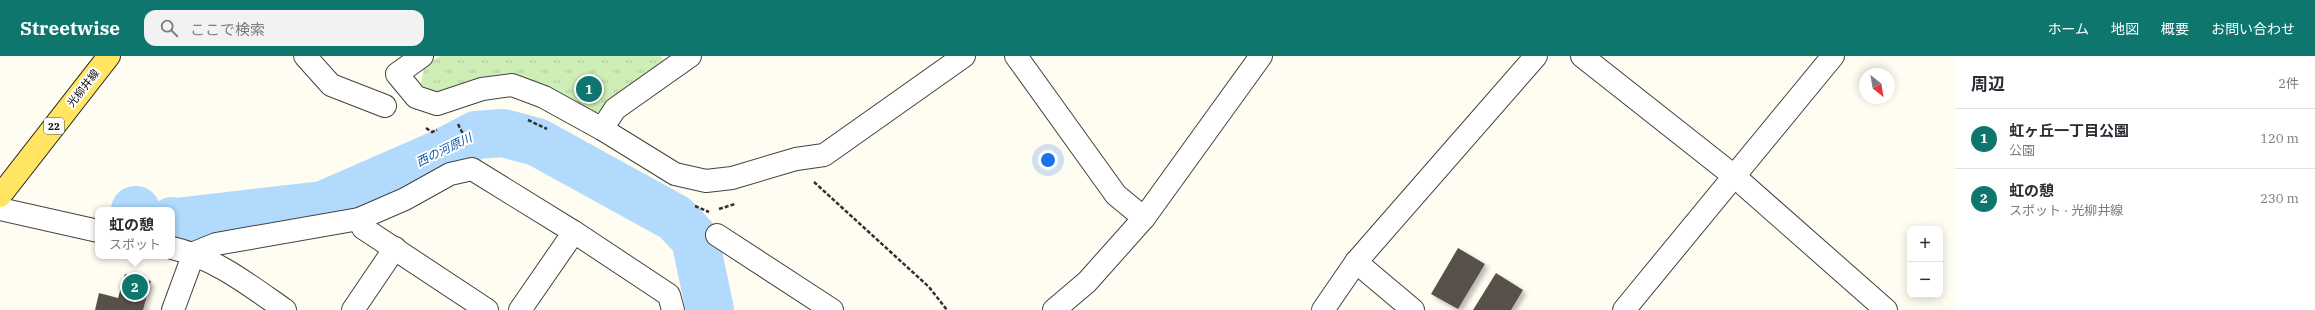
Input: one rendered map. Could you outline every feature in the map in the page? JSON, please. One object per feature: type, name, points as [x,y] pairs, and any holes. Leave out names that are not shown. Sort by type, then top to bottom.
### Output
[{"type":"main road","name":"光柳井線","points":[[0,196],[108,56]]},
{"type":"street","points":[[305,56],[331,85],[385,106]]},
{"type":"street","points":[[422,56],[397,74],[416,97],[438,104],[482,89],[512,85],[544,97],[602,129],[675,174],[706,182],[732,178],[796,159],[824,155],[964,56]]},
{"type":"street","points":[[602,129],[615,109],[690,56]]},
{"type":"street","points":[[1016,56],[1116,195],[1144,218]]},
{"type":"street","points":[[1054,310],[1088,282],[1144,218],[1261,56]]},
{"type":"street","points":[[1323,310],[1356,262],[1536,56]]},
{"type":"street","points":[[1582,56],[1734,176],[1886,310]]},
{"type":"street","points":[[1624,310],[1833,56]]},
{"type":"street","points":[[173,310],[194,254],[216,244],[359,219],[405,199],[450,174],[472,169],[574,232],[669,295],[674,310]]},
{"type":"street","points":[[0,209],[95,230]]},
{"type":"street","points":[[359,219],[363,228],[487,310]]},
{"type":"street","points":[[520,310],[574,232]]},
{"type":"street","points":[[717,235],[832,310]]},
{"type":"street","points":[[353,310],[395,248]]},
{"type":"street","points":[[175,249],[194,254],[219,265],[286,310]]},
{"type":"street","points":[[1356,262],[1413,310]]},
{"type":"green space","points":[[440,56],[660,56],[665,62],[597,113],[540,84],[497,75],[431,94],[421,84],[424,67]]},
{"type":"building","points":[[1458,248],[1485,264],[1458,309],[1431,294]]},
{"type":"building","points":[[1496,273],[1523,290],[1511,310],[1473,310]]},
{"type":"building","points":[[125,274],[151,281],[143,310],[95,310],[99,293],[118,298]]},
{"type":"waterway","name":"西の河原川","points":[[175,222],[323,205],[440,154],[476,135],[503,133],[537,142],[675,218],[695,239],[710,310]]},
{"type":"place","name":"虹ヶ丘一丁目公園","points":[[589,89]]},
{"type":"place","name":"虹の憩","points":[[135,287]]}]
